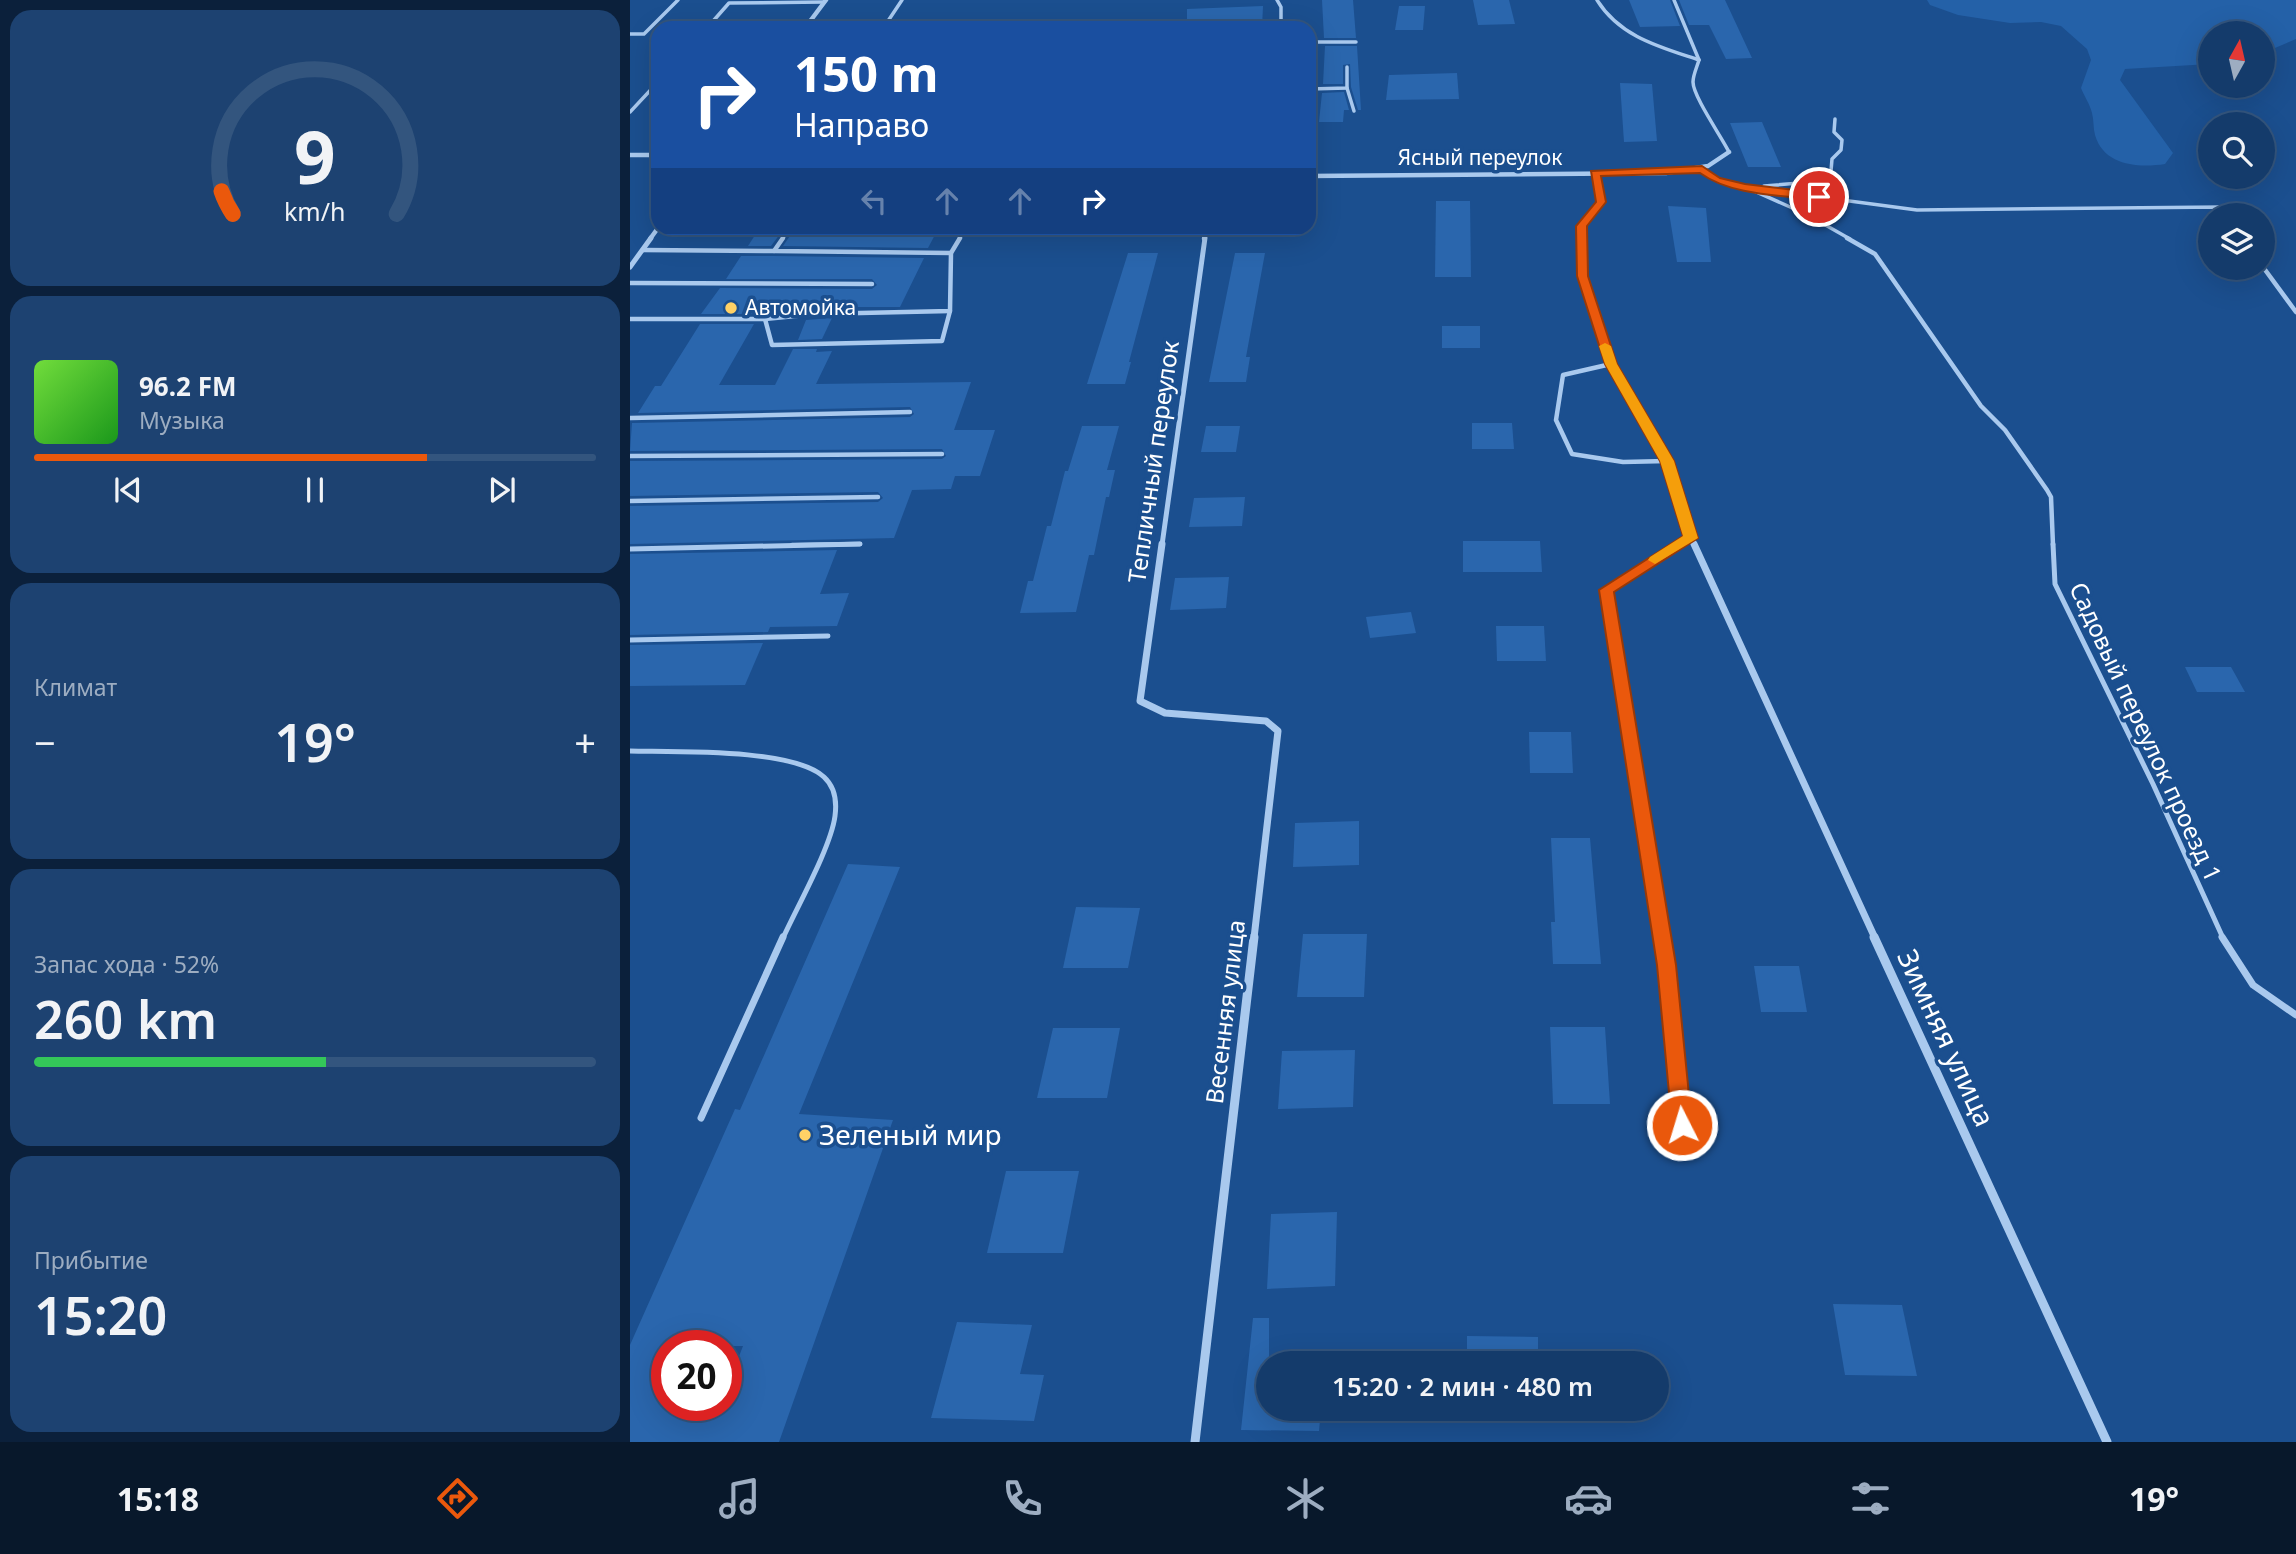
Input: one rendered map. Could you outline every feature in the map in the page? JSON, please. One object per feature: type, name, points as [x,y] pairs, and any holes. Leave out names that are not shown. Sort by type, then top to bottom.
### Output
[{"type":"street","points":[[810,21],[825,1]]},
{"type":"street","points":[[1702,169],[1720,162],[1729,152]]},
{"type":"street","points":[[630,155],[651,155]]},
{"type":"street","name":"Ясный переулок","points":[[1316,176],[1702,169]]},
{"type":"street","name":"Зимняя улица","points":[[1595,173],[1601,202],[1581,226],[1583,276],[1611,364],[1667,461],[1690,538],[2107,1442]]},
{"type":"street","points":[[630,267],[633,259],[653,235]]},
{"type":"street","name":"Тепличный переулок","points":[[1140,701],[1205,235]]},
{"type":"street","name":"Весенняя улица","points":[[1140,701],[1165,713],[1266,721],[1278,732],[1195,1442]]},
{"type":"lane","points":[[657,21],[678,0]]},
{"type":"lane","points":[[888,21],[902,0]]},
{"type":"lane","points":[[1277,0],[1281,21]]},
{"type":"lane","points":[[1597,0],[1603,12],[1625,32],[1699,60]]},
{"type":"lane","points":[[1674,0],[1699,60],[1693,82],[1698,102],[1710,116],[1729,152]]},
{"type":"lane","points":[[713,21],[729,3],[825,1]]},
{"type":"lane","points":[[630,34],[644,34],[651,27]]},
{"type":"lane","points":[[1316,42],[1356,42]]},
{"type":"lane","points":[[1347,67],[1347,88],[1354,111]]},
{"type":"lane","points":[[1316,89],[1347,88]]},
{"type":"lane","points":[[630,113],[651,90]]},
{"type":"lane","points":[[1745,187],[1795,186],[1824,181],[1831,171],[1832,159],[1840,150],[1842,140],[1834,132],[1835,119]]},
{"type":"lane","points":[[1702,169],[1717,180],[1745,187],[1917,209],[2198,207]]},
{"type":"lane","name":"Садовый переулок проезд 1","points":[[1745,187],[1806,214],[1875,254],[1981,406],[2005,430],[2047,490],[2051,497],[2055,584],[2153,784],[2224,941],[2253,985],[2296,1015]]},
{"type":"lane","points":[[774,251],[785,235]]},
{"type":"lane","points":[[765,319],[772,345],[942,341],[950,311],[951,253],[961,235]]},
{"type":"lane","points":[[643,250],[951,253]]},
{"type":"lane","points":[[2273,280],[2296,312]]},
{"type":"lane","points":[[630,283],[872,284]]},
{"type":"lane","points":[[630,319],[765,319],[816,314],[950,311]]},
{"type":"lane","points":[[1611,364],[1563,375],[1556,420],[1572,454],[1623,462],[1667,461]]},
{"type":"lane","points":[[630,418],[910,412]]},
{"type":"lane","points":[[630,456],[942,454]]},
{"type":"lane","points":[[630,501],[878,497]]},
{"type":"lane","points":[[1682,1125],[1667,965],[1606,590],[1690,538]]},
{"type":"lane","points":[[630,549],[860,544]]},
{"type":"lane","points":[[630,640],[828,636]]},
{"type":"lane","points":[[630,751],[755,757],[796,762],[820,773],[832,787],[838,808],[832,830],[701,1118]]},
{"type":"shaded area","points":[[1927,0],[2296,0],[2296,39],[2275,48],[2275,21],[2198,21],[2198,65],[2125,69],[2120,80],[2173,153],[2165,164],[2144,166],[2114,159],[2100,145],[2095,135],[2091,110],[2081,88],[2091,60],[2087,49],[2061,26],[2041,22],[2010,23],[1958,15],[1930,5]]},
{"type":"building","points":[[1322,0],[1353,0],[1356,38],[1324,38]]},
{"type":"building","points":[[1473,0],[1509,0],[1515,24],[1478,25]]},
{"type":"building","points":[[1629,0],[1670,0],[1680,26],[1640,27]]},
{"type":"building","points":[[1679,0],[1725,0],[1752,58],[1726,59],[1709,25],[1689,25]]},
{"type":"building","points":[[1263,6],[1262,21],[1187,21],[1187,9]]},
{"type":"building","points":[[1399,6],[1425,6],[1423,30],[1395,30]]},
{"type":"building","points":[[1325,46],[1357,46],[1361,110],[1358,110],[1351,87],[1350,64],[1343,65],[1343,84],[1323,84]]},
{"type":"building","points":[[1457,73],[1459,99],[1386,100],[1389,75]]},
{"type":"building","points":[[1620,83],[1652,84],[1657,141],[1624,142]]},
{"type":"building","points":[[1344,92],[1349,110],[1344,110],[1343,122],[1319,122],[1322,93]]},
{"type":"building","points":[[1762,122],[1781,167],[1748,167],[1730,123]]},
{"type":"building","points":[[1436,201],[1470,201],[1471,277],[1435,277]]},
{"type":"building","points":[[1668,206],[1706,208],[1711,262],[1677,262]]},
{"type":"building","points":[[755,235],[779,235],[771,246],[748,246]]},
{"type":"building","points":[[791,235],[935,235],[928,248],[783,246]]},
{"type":"building","points":[[1128,253],[1158,253],[1125,384],[1087,384]]},
{"type":"building","points":[[1235,253],[1265,253],[1246,357],[1250,357],[1246,382],[1209,382]]},
{"type":"building","points":[[741,256],[924,258],[900,307],[838,307],[765,314],[701,314],[720,288],[872,289],[877,285],[872,279],[726,279]]},
{"type":"building","points":[[832,318],[822,339],[798,340],[806,320]]},
{"type":"building","points":[[700,324],[754,324],[719,385],[775,385],[793,349],[832,351],[816,384],[971,382],[954,430],[995,430],[980,476],[955,476],[951,489],[912,490],[894,538],[630,544],[630,506],[878,502],[883,498],[878,492],[630,496],[630,461],[942,459],[946,456],[942,449],[630,451],[632,423],[910,417],[914,414],[910,407],[638,413],[655,386],[661,386]]},
{"type":"building","points":[[1442,326],[1480,326],[1480,348],[1442,348]]},
{"type":"building","points":[[1472,423],[1512,423],[1514,449],[1472,449]]},
{"type":"building","points":[[1082,426],[1119,426],[1107,470],[1115,470],[1109,497],[1106,497],[1094,555],[1089,555],[1076,612],[1020,613],[1028,581],[1033,581],[1047,526],[1051,526],[1065,471],[1068,471]]},
{"type":"building","points":[[1206,426],[1240,426],[1236,452],[1201,452]]},
{"type":"building","points":[[1245,497],[1242,526],[1189,527],[1194,498]]},
{"type":"building","points":[[1463,541],[1540,541],[1542,572],[1463,572]]},
{"type":"building","points":[[837,550],[820,594],[849,593],[837,626],[770,627],[768,632],[630,635],[630,554]]},
{"type":"building","points":[[1229,577],[1226,608],[1170,610],[1175,578]]},
{"type":"building","points":[[1411,612],[1416,633],[1370,638],[1366,617]]},
{"type":"building","points":[[1496,626],[1544,626],[1546,661],[1497,661]]},
{"type":"building","points":[[763,643],[745,685],[630,686],[630,645]]},
{"type":"building","points":[[2185,667],[2231,667],[2245,692],[2197,692]]},
{"type":"building","points":[[1529,732],[1571,732],[1573,773],[1530,773]]},
{"type":"building","points":[[1359,821],[1359,865],[1293,867],[1295,823]]},
{"type":"building","points":[[1551,838],[1590,838],[1601,964],[1553,964],[1551,922],[1555,922]]},
{"type":"building","points":[[848,864],[900,867],[799,1114],[893,1120],[779,1442],[630,1442],[630,1345],[735,1109],[740,1110]]},
{"type":"building","points":[[1076,907],[1140,908],[1128,968],[1063,968]]},
{"type":"building","points":[[1303,934],[1367,934],[1364,997],[1297,997]]},
{"type":"building","points":[[1754,966],[1799,966],[1807,1012],[1761,1012]]},
{"type":"building","points":[[1550,1027],[1605,1027],[1610,1104],[1553,1104]]},
{"type":"building","points":[[1053,1028],[1120,1028],[1107,1098],[1037,1098]]},
{"type":"building","points":[[1355,1050],[1353,1107],[1278,1109],[1282,1051]]},
{"type":"building","points":[[1006,1171],[1079,1171],[1063,1253],[987,1253]]},
{"type":"building","points":[[1337,1212],[1335,1286],[1267,1289],[1271,1214]]},
{"type":"building","points":[[1833,1304],[1902,1305],[1917,1376],[1845,1375]]},
{"type":"building","points":[[1253,1318],[1269,1318],[1269,1351],[1256,1351],[1256,1421],[1320,1421],[1319,1431],[1241,1430]]},
{"type":"building","points":[[957,1322],[1032,1325],[1020,1374],[1044,1375],[1034,1421],[931,1418]]},
{"type":"building","points":[[1467,1336],[1538,1337],[1538,1351],[1467,1351]]},
{"type":"slow traffic","points":[[1605,346],[1611,364],[1667,461],[1690,538],[1655,560]]},
{"type":"place","name":"Автомойка","points":[[731,308]]},
{"type":"place","name":"Зеленый мир","points":[[805,1135]]},
{"type":"route","points":[[1682,1125],[1667,965],[1606,590],[1690,538],[1667,461],[1611,364],[1583,276],[1581,226],[1601,202],[1595,173],[1666,173],[1702,169],[1717,180],[1745,187],[1819,197]]}]
